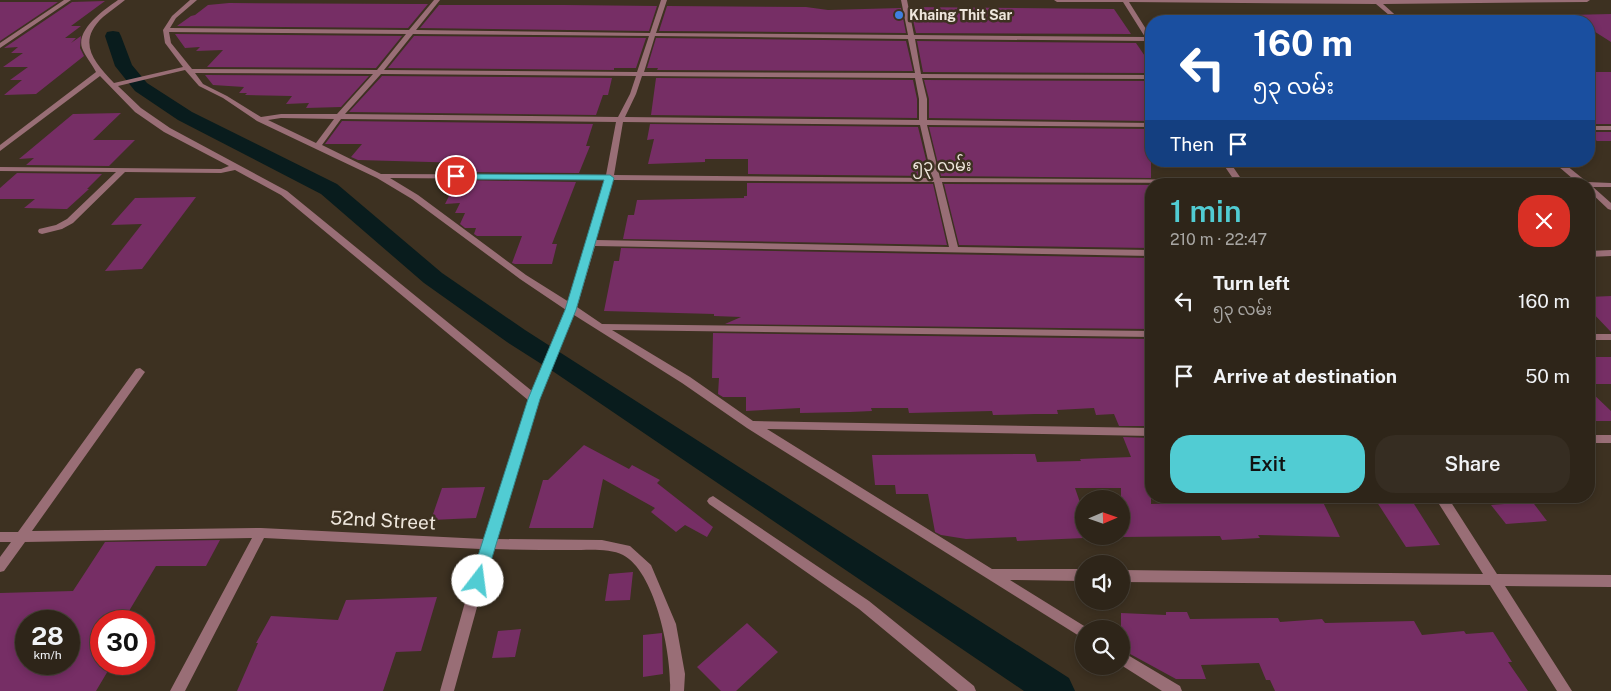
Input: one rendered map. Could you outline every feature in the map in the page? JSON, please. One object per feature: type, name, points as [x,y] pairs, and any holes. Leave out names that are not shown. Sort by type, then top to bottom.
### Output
[{"type":"street","points":[[0,46],[68,0]]},
{"type":"street","points":[[122,0],[100,16],[86,34],[85,47],[100,72],[138,110],[167,130],[284,193],[534,399]]},
{"type":"street","points":[[194,0],[174,17],[166,30],[168,43],[201,85],[225,97],[260,119],[380,176],[415,197],[571,310],[686,380],[751,425],[1075,627]]},
{"type":"street","points":[[318,146],[338,118],[378,73],[437,0]]},
{"type":"street","points":[[447,691],[488,544],[534,399],[571,310],[592,243],[610,178],[620,120],[633,94],[664,0]]},
{"type":"street","points":[[904,0],[922,99],[923,123],[954,249]]},
{"type":"street","points":[[1057,0],[1587,0]]},
{"type":"street","points":[[1125,0],[1145,31]]},
{"type":"street","points":[[1376,1],[1392,15]]},
{"type":"street","points":[[166,30],[911,35],[1145,40]]},
{"type":"street","points":[[113,85],[187,69],[378,73],[1145,77]]},
{"type":"street","points":[[0,149],[100,72]]},
{"type":"street","points":[[260,119],[281,116],[1145,125]]},
{"type":"street","points":[[1595,128],[1611,128]]},
{"type":"street","points":[[0,169],[221,170],[236,167]]},
{"type":"street","points":[[1229,167],[1237,178]]},
{"type":"street","points":[[1563,167],[1577,178]]},
{"type":"street","points":[[42,231],[59,227],[70,221],[123,170]]},
{"type":"street","name":"၅၃ လမ်း","points":[[380,176],[1145,182]]},
{"type":"street","points":[[1595,185],[1611,184]]},
{"type":"street","points":[[1595,192],[1611,207]]},
{"type":"street","points":[[592,243],[1145,253]]},
{"type":"street","points":[[1595,254],[1611,254]]},
{"type":"street","points":[[600,327],[1145,334]]},
{"type":"street","points":[[1595,337],[1611,337]]},
{"type":"street","points":[[0,567],[140,372]]},
{"type":"street","points":[[751,425],[1145,432]]},
{"type":"street","points":[[1595,439],[1611,439]]},
{"type":"street","points":[[713,501],[864,605],[969,691]]},
{"type":"street","points":[[1444,503],[1565,691]]},
{"type":"street","points":[[178,691],[261,533]]},
{"type":"street","name":"52nd Street","points":[[0,537],[261,533],[488,544],[602,546],[626,550],[647,569],[669,624],[678,674],[677,691]]},
{"type":"street","points":[[991,574],[1075,575]]},
{"type":"street","points":[[1130,576],[1611,581]]},
{"type":"street","points":[[1130,663],[1175,691]]},
{"type":"building","points":[[105,1],[71,26],[81,26],[65,38],[76,38],[71,43],[81,36],[80,48],[84,56],[36,94],[4,95],[22,80],[10,80],[28,67],[3,67],[23,53],[11,53],[18,47],[4,48],[72,2]]},
{"type":"building","points":[[0,2],[58,2],[0,41]]},
{"type":"building","points":[[229,3],[428,4],[408,28],[177,26],[208,5]]},
{"type":"building","points":[[439,5],[657,6],[649,31],[420,28]]},
{"type":"building","points":[[667,6],[806,7],[828,10],[901,8],[906,33],[659,31]]},
{"type":"building","points":[[910,7],[1114,9],[1131,34],[916,33]]},
{"type":"building","points":[[1611,14],[1611,42],[1595,32],[1595,15],[1568,15]]},
{"type":"building","points":[[175,34],[402,36],[376,68],[207,67],[223,50],[196,51],[200,47],[185,48]]},
{"type":"building","points":[[414,36],[646,38],[636,68],[614,68],[614,70],[388,68]]},
{"type":"building","points":[[656,38],[906,41],[913,71],[657,70],[658,68],[647,68]]},
{"type":"building","points":[[917,41],[1136,43],[1145,56],[1145,73],[923,72]]},
{"type":"building","points":[[1595,72],[1611,72],[1611,124],[1595,124]]},
{"type":"building","points":[[205,75],[369,76],[341,107],[306,108],[309,103],[286,104],[292,96],[245,95],[247,93],[239,93],[244,87],[213,85]]},
{"type":"building","points":[[382,76],[612,78],[608,95],[603,95],[596,115],[349,112]]},
{"type":"building","points":[[656,78],[913,80],[917,99],[917,118],[651,115]]},
{"type":"building","points":[[924,80],[1145,81],[1145,121],[929,118],[929,99]]},
{"type":"building","points":[[121,113],[93,140],[135,140],[109,166],[26,165],[34,158],[19,159],[73,114]]},
{"type":"building","points":[[342,121],[593,124],[586,146],[590,146],[579,173],[461,172],[466,163],[358,160],[351,157],[362,144],[325,144]]},
{"type":"building","points":[[650,124],[918,127],[930,176],[748,174],[748,159],[705,159],[705,162],[648,164],[654,139],[647,140]]},
{"type":"building","points":[[929,127],[1145,129],[1145,167],[1151,167],[1151,178],[941,176]]},
{"type":"building","points":[[1595,132],[1611,132],[1611,141],[1595,140]]},
{"type":"building","points":[[17,173],[102,174],[67,209],[63,209],[24,208],[35,199],[0,199],[0,188]]},
{"type":"building","points":[[457,180],[576,182],[552,244],[557,244],[552,264],[512,263],[522,236],[477,236],[474,234],[476,228],[465,228],[460,224],[465,213],[455,213],[460,203],[445,204]]},
{"type":"building","points":[[747,183],[933,184],[947,245],[623,239],[628,215],[634,215],[637,200],[744,198],[744,196],[747,196]]},
{"type":"building","points":[[944,184],[1145,185],[1145,248],[959,245]]},
{"type":"building","points":[[196,197],[142,269],[105,271],[142,224],[111,225],[135,198]]},
{"type":"building","points":[[621,248],[1145,258],[1145,329],[725,324],[741,317],[714,316],[714,314],[604,311],[614,261],[619,261]]},
{"type":"building","points":[[1611,296],[1611,332],[1595,315],[1595,297]]},
{"type":"building","points":[[713,333],[1145,339],[1145,426],[1119,426],[1114,414],[1096,415],[1094,408],[1057,410],[1058,414],[993,415],[992,411],[909,413],[908,408],[871,408],[872,411],[800,413],[800,408],[746,411],[746,397],[723,397],[718,394],[719,378],[712,378]]},
{"type":"building","points":[[1595,357],[1611,357],[1611,384],[1595,384]]},
{"type":"building","points":[[1595,396],[1611,411],[1611,421],[1595,421]]},
{"type":"building","points":[[1123,437],[1145,438],[1145,503],[1323,503],[1340,537],[1258,535],[1260,538],[1222,540],[1220,536],[1130,537],[1130,490],[1121,490],[1121,488],[1075,488],[1075,538],[1017,541],[1016,537],[966,539],[941,535],[935,532],[928,494],[896,494],[895,485],[875,485],[872,455],[1035,454],[1037,462],[1081,461],[1080,459],[1131,457]]},
{"type":"building","points":[[584,445],[629,469],[632,465],[660,480],[657,483],[713,527],[707,537],[685,525],[676,532],[651,512],[655,508],[603,479],[593,528],[529,528],[543,480],[548,480]]},
{"type":"building","points":[[485,487],[476,518],[431,520],[442,488]]},
{"type":"building","points":[[1378,503],[1413,503],[1440,545],[1406,547]]},
{"type":"building","points":[[1533,503],[1547,521],[1506,524],[1491,505]]},
{"type":"building","points":[[220,540],[206,566],[156,566],[130,610],[90,610],[90,675],[105,675],[96,691],[0,691],[0,593],[73,591],[105,542]]},
{"type":"building","points":[[633,572],[630,600],[605,601],[609,574]]},
{"type":"building","points":[[437,597],[421,651],[396,652],[383,691],[237,691],[258,643],[256,643],[271,616],[338,620],[346,600]]},
{"type":"building","points":[[1166,612],[1187,612],[1190,619],[1278,618],[1280,622],[1322,619],[1325,623],[1414,621],[1422,635],[1464,631],[1466,634],[1493,632],[1512,662],[1508,662],[1528,691],[1275,691],[1270,680],[1266,680],[1259,663],[1201,665],[1206,679],[1176,679],[1130,654],[1130,620],[1121,620],[1121,613],[1166,615]]},
{"type":"building","points":[[747,623],[778,652],[736,691],[721,691],[697,667]]},
{"type":"building","points":[[521,629],[515,657],[492,658],[498,631]]},
{"type":"building","points":[[662,633],[663,674],[643,677],[643,635]]},
{"type":"waterway","points":[[113,36],[124,66],[141,87],[185,116],[329,189],[433,278],[516,336],[563,365],[1056,691]]},
{"type":"place","name":"Khaing Thit Sar","points":[[899,15]]},
{"type":"route","points":[[456,176],[610,178],[571,310],[534,399],[478,581]]}]
